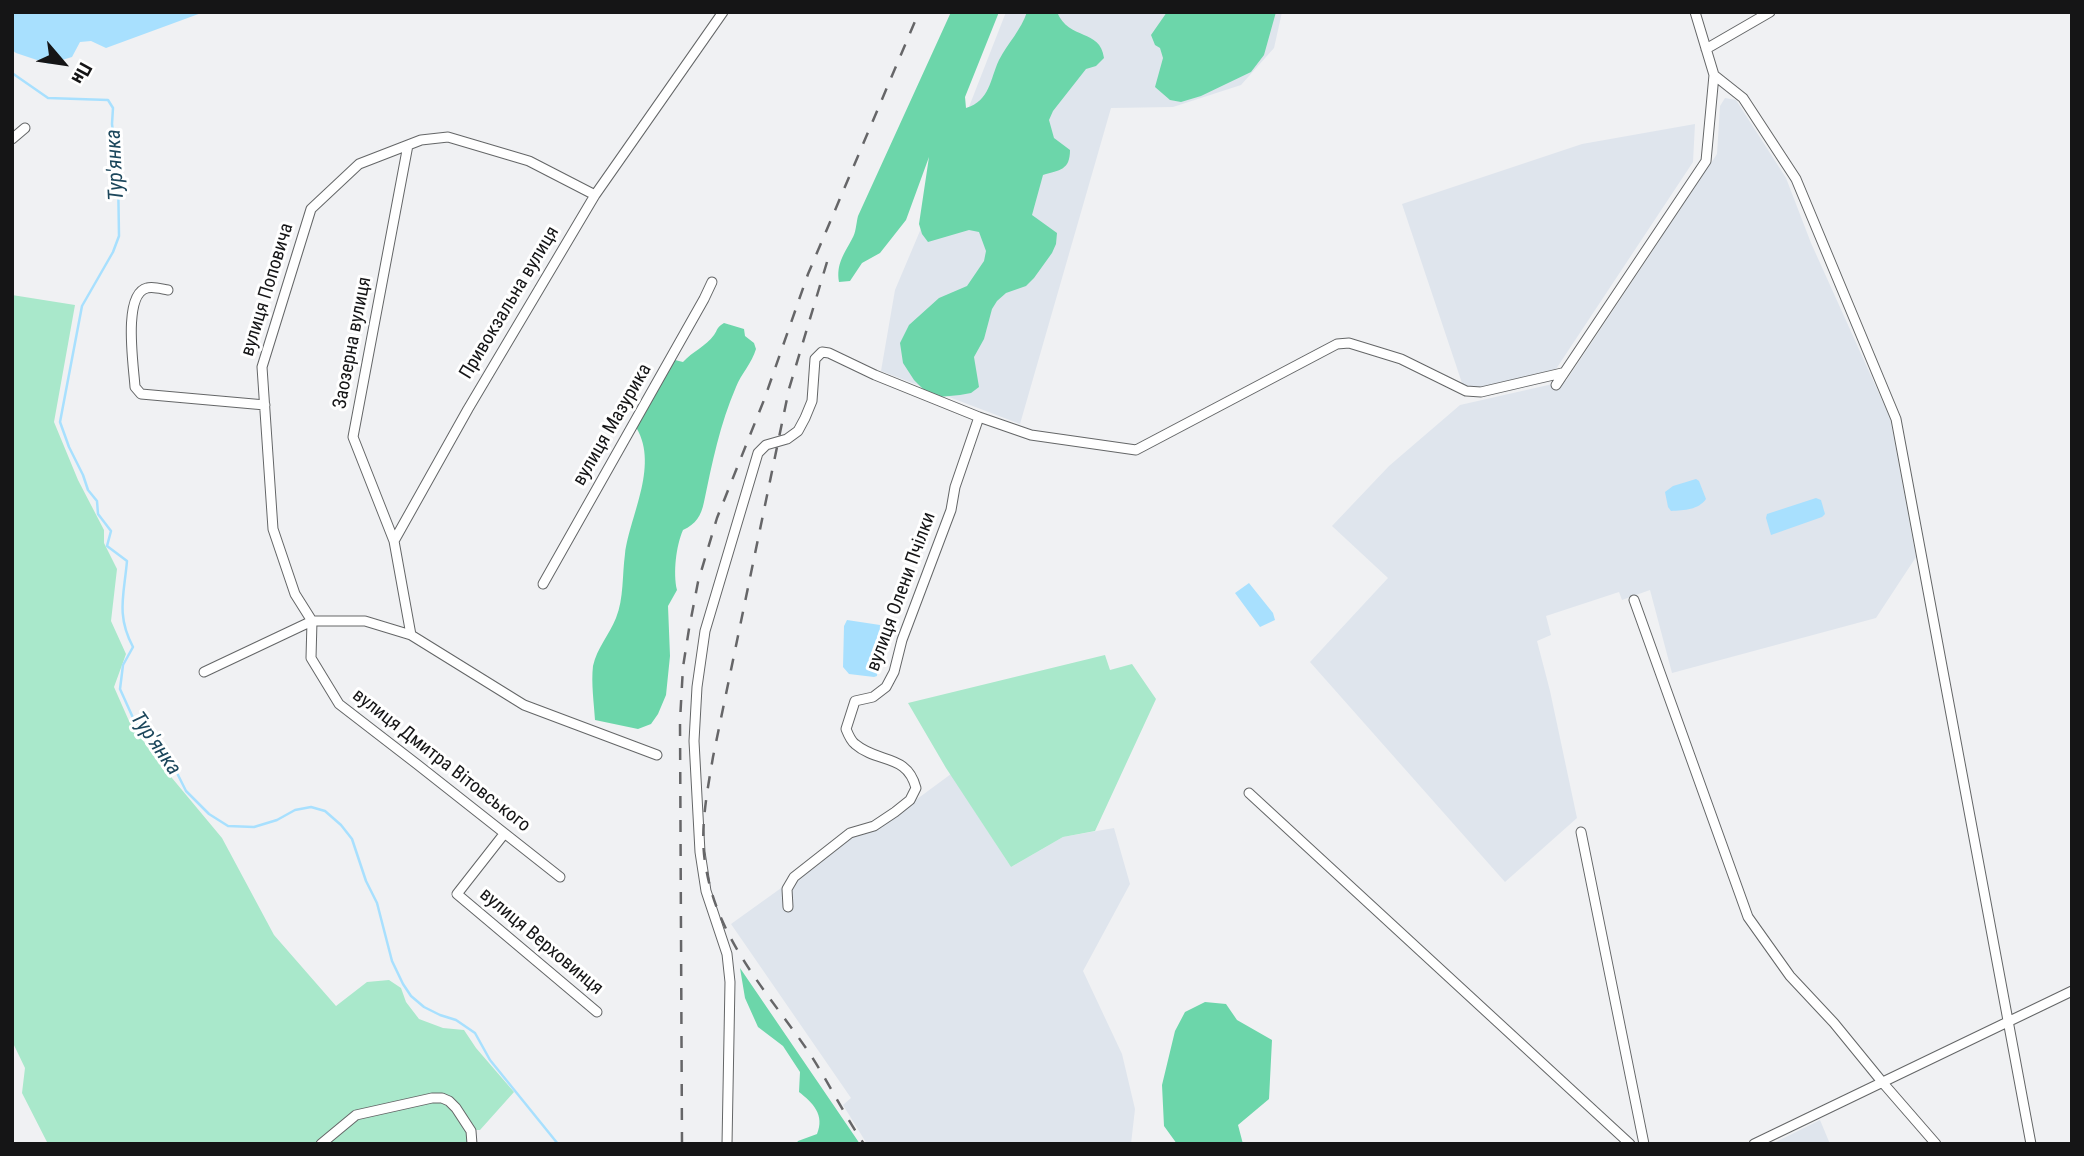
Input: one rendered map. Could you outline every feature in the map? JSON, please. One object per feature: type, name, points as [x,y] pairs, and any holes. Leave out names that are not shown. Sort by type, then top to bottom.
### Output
[{"type":"street","name":"Привокзальна вулиця","points":[[394,541],[468,409],[595,195],[723,12]]},
{"type":"street","points":[[1556,385],[1706,161],[1714,75],[1695,12]]},
{"type":"street","points":[[1706,49],[1770,12]]},
{"type":"street","points":[[1714,75],[1743,97],[1796,180],[1896,419],[2031,1144]]},
{"type":"street","points":[[12,139],[25,128]]},
{"type":"street","name":"вулиця Поповича","points":[[312,621],[295,594],[273,528],[262,367],[311,209],[359,164],[421,140],[448,137],[529,161],[595,195]]},
{"type":"street","name":"Заозерна вулиця","points":[[394,541],[353,437],[408,145]]},
{"type":"street","name":"вулиця Мазурика","points":[[543,584],[705,299],[712,282]]},
{"type":"street","points":[[168,290],[148,287],[134,299],[131,314],[135,387],[141,394],[265,405]]},
{"type":"street","points":[[727,1144],[730,982],[727,954],[706,891],[700,852],[694,741],[697,687],[705,631],[758,453],[766,445],[787,439],[798,431],[812,401],[815,359],[822,352],[979,417],[1031,435],[1136,450],[1337,344],[1349,344],[1401,359],[1466,391],[1481,392],[1562,373]]},
{"type":"street","name":"вулиця Олени Пчілки","points":[[788,907],[787,889],[794,877],[850,833],[874,826],[895,812],[910,800],[916,788],[912,774],[902,765],[872,754],[853,743],[846,729],[855,701],[873,697],[887,687],[894,672],[902,640],[951,510],[955,487],[979,417]]},
{"type":"street","points":[[394,541],[411,635]]},
{"type":"street","points":[[1634,600],[1748,917],[1790,976],[1834,1023],[1936,1144]]},
{"type":"street","points":[[204,673],[312,621],[365,621],[411,635],[524,705],[657,755]]},
{"type":"street","name":"вулиця Дмитра Вітовського","points":[[312,621],[311,658],[339,704],[560,877]]},
{"type":"street","points":[[1249,793],[1630,1144]]},
{"type":"street","points":[[1581,832],[1644,1144]]},
{"type":"street","name":"вулиця Верховинця","points":[[504,834],[457,894],[597,1012]]},
{"type":"street","points":[[1754,1144],[2072,991]]},
{"type":"street","points":[[321,1144],[356,1115],[432,1098],[442,1098],[456,1108],[471,1131],[472,1144]]},
{"type":"shaded area","points":[[1006,12],[1282,12],[1274,48],[1241,85],[1173,107],[1111,108],[1020,424],[881,371],[895,290]]},
{"type":"shaded area","points":[[1725,98],[1736,100],[1786,178],[1811,243],[1890,418],[1916,557],[1876,618],[1672,673],[1650,590],[1622,600],[1619,592],[1546,616],[1551,635],[1537,641],[1577,818],[1505,882],[1310,662],[1388,578],[1332,526],[1389,466],[1460,405],[1566,381],[1717,154],[1720,106]]},
{"type":"shaded area","points":[[1695,124],[1693,162],[1556,369],[1481,387],[1463,386],[1402,204],[1582,144]]},
{"type":"shaded area","points":[[951,774],[1011,867],[1063,837],[1114,828],[1130,884],[1083,971],[1122,1054],[1135,1109],[1131,1144],[867,1144],[843,1105],[851,1098],[731,924],[855,835],[875,830]]},
{"type":"shaded area","points":[[1820,1120],[1830,1144],[1772,1144]]},
{"type":"green space","points":[[951,12],[999,12],[965,97],[966,108],[985,95],[999,60],[1027,12],[1057,12],[1069,27],[1097,42],[1104,58],[1096,66],[1086,69],[1049,120],[1054,138],[1070,150],[1066,165],[1043,175],[1032,215],[1057,233],[1052,253],[1026,286],[1006,293],[992,309],[984,339],[974,357],[979,387],[971,393],[939,397],[929,395],[914,380],[903,363],[900,343],[909,325],[939,298],[967,286],[984,261],[986,251],[979,232],[969,230],[928,242],[922,234],[919,224],[929,157],[906,220],[880,253],[862,263],[850,281],[839,282],[838,276],[858,216]]},
{"type":"green space","points":[[1167,12],[1276,12],[1264,55],[1251,72],[1201,96],[1181,102],[1170,100],[1155,87],[1163,58],[1151,35]]},
{"type":"green space","points":[[12,295],[75,305],[54,422],[78,480],[104,530],[104,543],[117,569],[111,621],[126,654],[114,687],[129,721],[157,760],[222,838],[274,935],[336,1006],[367,982],[389,980],[401,988],[406,1002],[419,1019],[443,1028],[464,1030],[514,1092],[480,1130],[474,1130],[472,1144],[48,1144],[22,1093],[25,1068],[12,1041]]},
{"type":"green space","points":[[724,323],[744,329],[745,336],[754,343],[756,349],[738,382],[725,415],[701,511],[695,522],[683,530],[679,544],[675,568],[677,590],[668,606],[670,656],[666,695],[651,724],[638,729],[595,720],[593,666],[619,610],[625,554],[642,489],[645,455],[642,439],[634,424],[671,359],[683,362]]},
{"type":"green space","points":[[1105,655],[1110,670],[1132,664],[1156,699],[1095,831],[1063,837],[1011,867],[946,768],[908,703]]},
{"type":"green space","points":[[740,968],[860,1144],[796,1144],[817,1134],[819,1115],[799,1092],[800,1072],[783,1046],[758,1027],[745,998]]},
{"type":"green space","points":[[1205,1002],[1226,1004],[1237,1020],[1272,1040],[1269,1099],[1238,1125],[1243,1144],[1177,1144],[1164,1126],[1162,1085],[1175,1031],[1185,1012]]},
{"type":"water","points":[[12,12],[204,12],[106,48],[91,41],[80,42],[72,57],[49,64],[12,50]]},
{"type":"water","points":[[1696,479],[1706,499],[1703,503],[1686,510],[1671,511],[1665,492],[1673,486]]},
{"type":"water","points":[[1816,498],[1821,500],[1825,514],[1822,517],[1771,535],[1767,514]]},
{"type":"water","points":[[1249,583],[1273,613],[1275,620],[1260,627],[1235,593]]},
{"type":"water","points":[[847,620],[880,625],[877,676],[849,674],[843,667],[844,626]]},
{"type":"waterway","name":"Тур'янка","points":[[12,73],[48,98],[108,100],[113,108],[119,236],[113,252],[82,306],[60,422],[88,490],[97,501],[98,514],[111,531],[107,546],[127,561],[123,615],[133,647],[123,665],[120,689],[134,720],[176,771],[186,791],[209,814],[228,826],[254,827],[277,820],[295,810],[311,807],[325,811],[341,825],[352,839],[366,881],[377,903],[392,961],[411,996],[424,1007],[456,1020],[475,1033],[490,1060],[558,1144]]},
{"type":"railway","points":[[682,1144],[680,721],[683,667],[698,582],[717,518],[764,400],[808,274],[919,12]]},
{"type":"railway","points":[[827,262],[789,389],[713,757],[703,841],[712,894],[732,941],[814,1060],[864,1144]]}]
